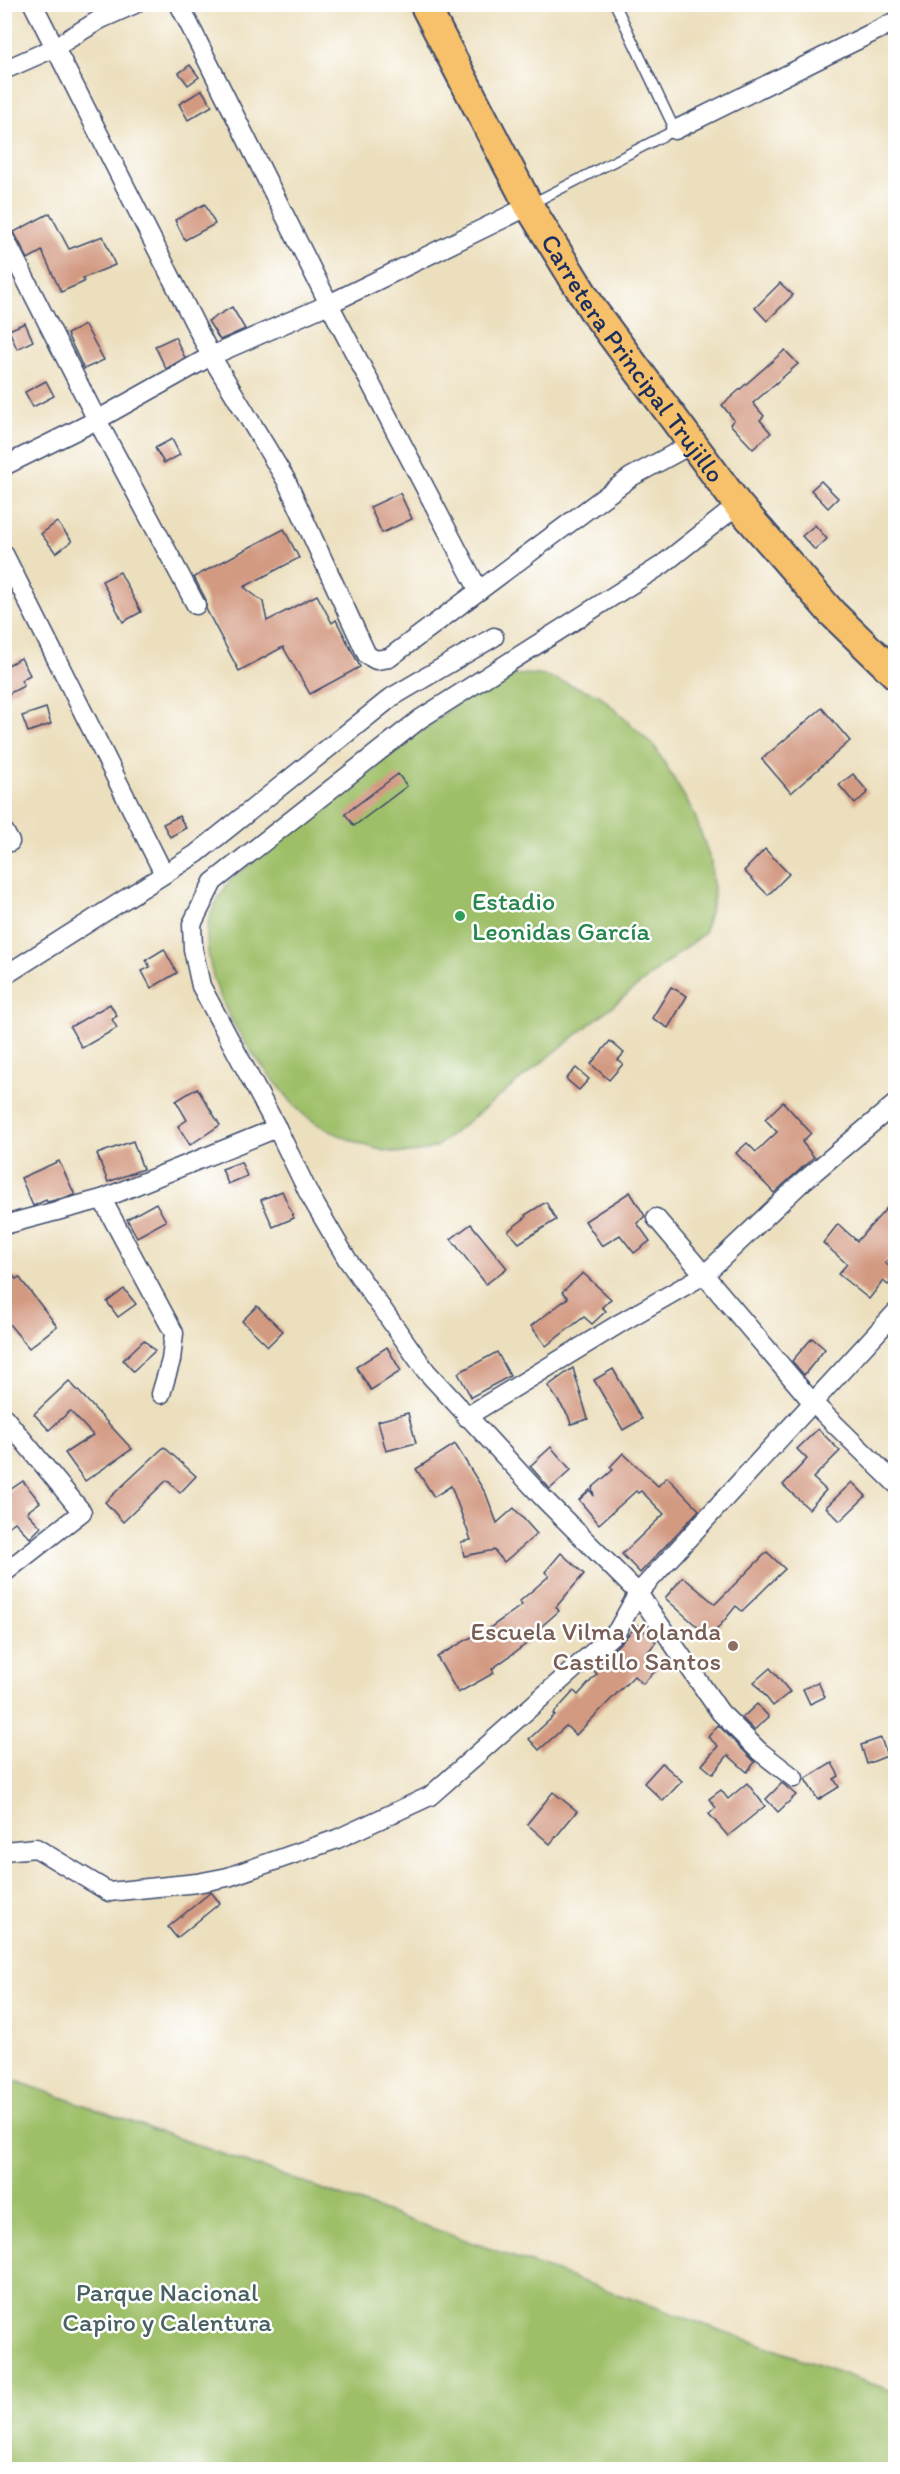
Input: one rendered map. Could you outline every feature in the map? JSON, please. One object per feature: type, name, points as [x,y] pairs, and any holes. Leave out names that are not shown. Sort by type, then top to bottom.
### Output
[{"type":"main road","name":"Carretera Principal Trujillo","points":[[424,4],[529,206],[593,310],[738,505],[832,613],[896,675]]},
{"type":"street","points":[[33,4],[211,356],[286,480],[367,655],[376,660],[389,658],[631,477],[692,444]]},
{"type":"street","points":[[4,70],[54,48],[99,20],[135,4]]},
{"type":"street","points":[[179,4],[330,304],[479,591]]},
{"type":"street","points":[[675,130],[896,21]]},
{"type":"street","points":[[4,466],[97,420],[211,356],[330,304],[529,206]]},
{"type":"street","points":[[4,237],[97,420],[196,605]]},
{"type":"street","points":[[738,505],[662,565],[420,719],[213,882],[192,924],[201,986],[309,1194],[347,1259],[426,1371],[466,1417],[638,1593],[720,1712],[759,1751],[794,1778]]},
{"type":"street","points":[[4,554],[164,874]]},
{"type":"street","points":[[4,976],[196,854],[392,697],[494,637]]},
{"type":"street","points":[[466,1417],[704,1275],[799,1185],[896,1103]]},
{"type":"street","points":[[4,1225],[102,1199],[276,1128]]},
{"type":"street","points":[[102,1199],[174,1333],[171,1360],[161,1394]]},
{"type":"street","points":[[656,1218],[813,1403],[896,1484]]},
{"type":"street","points":[[4,1851],[36,1848],[109,1892],[197,1883],[228,1877],[337,1839],[430,1796],[617,1631],[638,1593],[896,1312]]},
{"type":"street","points":[[4,1417],[82,1512],[4,1573]]},
{"type":"lane","points":[[529,206],[675,130],[615,4]]},
{"type":"green space","name":"Estadio Leonidas García","points":[[527,674],[546,676],[599,695],[655,747],[694,813],[711,862],[714,897],[704,933],[436,1147],[416,1152],[397,1153],[353,1141],[325,1128],[300,1111],[268,1074],[241,1037],[220,996],[213,975],[208,953],[207,931],[210,918],[229,881],[476,689],[503,677]]},
{"type":"green space","name":"Parque Nacional Capiro y Calentura","points":[[5,2077],[895,2392],[895,2469],[5,2469]]},
{"type":"building","points":[[190,65],[199,77],[188,85],[179,73]]},
{"type":"building","points":[[202,90],[212,106],[188,120],[179,104]]},
{"type":"building","points":[[205,204],[215,224],[185,240],[175,220]]},
{"type":"building","points":[[50,213],[69,249],[103,236],[115,265],[83,278],[84,282],[61,292],[42,251],[28,259],[14,232]]},
{"type":"building","points":[[780,283],[793,295],[767,321],[755,308]]},
{"type":"building","points":[[232,307],[245,329],[220,340],[208,321]]},
{"type":"building","points":[[25,323],[33,341],[17,349],[9,330]]},
{"type":"building","points":[[85,325],[104,360],[84,369],[67,334]]},
{"type":"building","points":[[175,337],[185,358],[166,369],[155,346]]},
{"type":"building","points":[[785,350],[798,364],[753,403],[764,416],[760,420],[771,433],[753,449],[730,424],[734,420],[722,405]]},
{"type":"building","points":[[46,381],[54,396],[33,407],[25,392]]},
{"type":"building","points":[[172,439],[180,455],[164,463],[155,448]]},
{"type":"building","points":[[821,481],[838,498],[828,508],[811,490]]},
{"type":"building","points":[[400,493],[412,519],[382,533],[370,507]]},
{"type":"building","points":[[57,522],[72,541],[56,553],[41,534]]},
{"type":"building","points":[[815,525],[827,539],[815,550],[802,536]]},
{"type":"building","points":[[284,529],[299,558],[244,587],[263,602],[267,621],[317,595],[332,623],[336,620],[360,667],[310,694],[283,647],[239,671],[206,609],[206,600],[194,577]]},
{"type":"building","points":[[120,572],[141,612],[123,622],[102,581]]},
{"type":"building","points":[[21,658],[30,675],[21,680],[24,686],[4,696],[4,667]]},
{"type":"building","points":[[46,708],[51,724],[28,732],[22,716]]},
{"type":"building","points":[[822,708],[850,741],[791,793],[762,759]]},
{"type":"building","points":[[398,774],[407,786],[354,826],[345,814]]},
{"type":"building","points":[[853,774],[868,792],[855,804],[839,785]]},
{"type":"building","points":[[179,816],[186,828],[170,837],[163,824]]},
{"type":"building","points":[[765,849],[789,874],[768,895],[744,871]]},
{"type":"building","points":[[164,949],[177,973],[151,988],[142,971],[150,967],[146,960]]},
{"type":"building","points":[[671,987],[687,996],[668,1028],[652,1018]]},
{"type":"building","points":[[110,1004],[117,1016],[112,1019],[117,1028],[82,1048],[70,1027]]},
{"type":"building","points":[[610,1041],[624,1053],[618,1060],[623,1064],[609,1080],[591,1064]]},
{"type":"building","points":[[576,1068],[589,1079],[579,1090],[566,1079]]},
{"type":"building","points":[[197,1088],[220,1125],[190,1145],[178,1126],[187,1120],[176,1101]]},
{"type":"building","points":[[783,1102],[811,1133],[802,1142],[814,1157],[774,1193],[736,1153],[747,1143],[756,1152],[777,1132],[765,1119]]},
{"type":"building","points":[[133,1141],[143,1169],[108,1182],[97,1154]]},
{"type":"building","points":[[59,1161],[75,1195],[47,1202],[46,1200],[33,1206],[21,1178]]},
{"type":"building","points":[[241,1162],[247,1176],[228,1184],[222,1169]]},
{"type":"building","points":[[282,1191],[294,1218],[273,1227],[261,1200]]},
{"type":"building","points":[[630,1192],[645,1216],[637,1223],[650,1241],[634,1253],[620,1235],[602,1246],[585,1221]]},
{"type":"building","points":[[896,1198],[896,1251],[885,1263],[896,1272],[896,1277],[888,1285],[883,1281],[869,1299],[838,1274],[847,1264],[823,1243],[838,1224],[857,1241]]},
{"type":"building","points":[[546,1202],[556,1220],[519,1243],[508,1231],[526,1217],[525,1215]]},
{"type":"building","points":[[156,1203],[166,1221],[137,1237],[127,1219]]},
{"type":"building","points":[[471,1224],[507,1268],[486,1284],[451,1239]]},
{"type":"building","points":[[4,1266],[16,1279],[19,1277],[57,1326],[29,1348],[4,1318]]},
{"type":"building","points":[[583,1273],[611,1299],[602,1307],[606,1311],[592,1324],[584,1317],[546,1346],[531,1326],[568,1298],[562,1292]]},
{"type":"building","points":[[124,1289],[136,1304],[118,1317],[107,1302]]},
{"type":"building","points":[[257,1306],[283,1331],[268,1346],[242,1321]]},
{"type":"building","points":[[812,1338],[825,1349],[804,1375],[792,1361]]},
{"type":"building","points":[[144,1340],[155,1351],[133,1371],[123,1360]]},
{"type":"building","points":[[387,1347],[401,1371],[371,1390],[356,1367]]},
{"type":"building","points":[[497,1352],[510,1376],[471,1397],[458,1373]]},
{"type":"building","points":[[573,1368],[588,1419],[571,1424],[568,1415],[548,1386]]},
{"type":"building","points":[[613,1369],[642,1419],[623,1430],[594,1380]]},
{"type":"building","points":[[69,1381],[132,1449],[85,1481],[65,1453],[93,1435],[70,1411],[49,1430],[34,1414]]},
{"type":"building","points":[[408,1413],[416,1443],[386,1451],[378,1421]]},
{"type":"building","points":[[818,1429],[840,1451],[813,1478],[826,1490],[809,1509],[783,1485],[807,1459],[797,1449]]},
{"type":"building","points":[[455,1444],[486,1494],[497,1523],[514,1508],[537,1534],[504,1562],[494,1550],[464,1556],[461,1542],[471,1540],[451,1486],[434,1497],[416,1469]]},
{"type":"building","points":[[164,1447],[196,1476],[180,1493],[167,1480],[123,1522],[105,1502]]},
{"type":"building","points":[[551,1447],[571,1470],[550,1489],[530,1466]]},
{"type":"building","points":[[623,1453],[658,1486],[667,1477],[699,1510],[640,1573],[622,1554],[664,1514],[641,1491],[638,1493],[636,1491],[599,1524],[579,1500],[590,1490],[594,1496],[592,1488],[613,1470],[610,1467]]},
{"type":"building","points":[[23,1481],[40,1502],[27,1512],[41,1527],[30,1538],[15,1522],[4,1530],[4,1494]]},
{"type":"building","points":[[852,1482],[866,1496],[840,1521],[826,1507]]},
{"type":"building","points":[[767,1552],[785,1569],[742,1611],[736,1606],[710,1638],[665,1598],[683,1577],[715,1604]]},
{"type":"building","points":[[561,1553],[584,1574],[556,1607],[559,1611],[527,1639],[529,1642],[492,1669],[494,1673],[458,1693],[437,1657],[473,1636],[474,1639],[522,1605],[519,1602],[549,1576],[545,1572]]},
{"type":"building","points":[[638,1625],[656,1642],[647,1653],[660,1666],[643,1684],[634,1676],[576,1735],[566,1726],[539,1750],[529,1739],[555,1715],[553,1714],[574,1691],[578,1695],[597,1674],[593,1670]]},
{"type":"building","points":[[770,1668],[790,1692],[773,1706],[754,1682]]},
{"type":"building","points":[[818,1682],[825,1697],[810,1704],[803,1689]]},
{"type":"building","points":[[757,1704],[769,1717],[754,1730],[742,1718]]},
{"type":"building","points":[[718,1725],[755,1762],[747,1772],[728,1755],[713,1774],[702,1765],[718,1746],[708,1737]]},
{"type":"building","points":[[881,1738],[887,1756],[867,1764],[861,1745]]},
{"type":"building","points":[[662,1763],[682,1781],[663,1801],[644,1783]]},
{"type":"building","points":[[832,1763],[839,1776],[834,1779],[839,1787],[818,1800],[805,1779]]},
{"type":"building","points":[[747,1783],[765,1806],[728,1836],[709,1814],[716,1808],[709,1799],[721,1790],[728,1799]]},
{"type":"building","points":[[782,1783],[796,1795],[778,1812],[766,1799]]},
{"type":"building","points":[[553,1792],[577,1811],[550,1844],[527,1824]]},
{"type":"building","points":[[211,1892],[220,1903],[177,1938],[168,1927]]},
{"type":"place","name":"Estadio Leonidas García","points":[[460,916]]},
{"type":"place","name":"Escuela Vilma Yolanda Castillo Santos","points":[[733,1646]]}]
